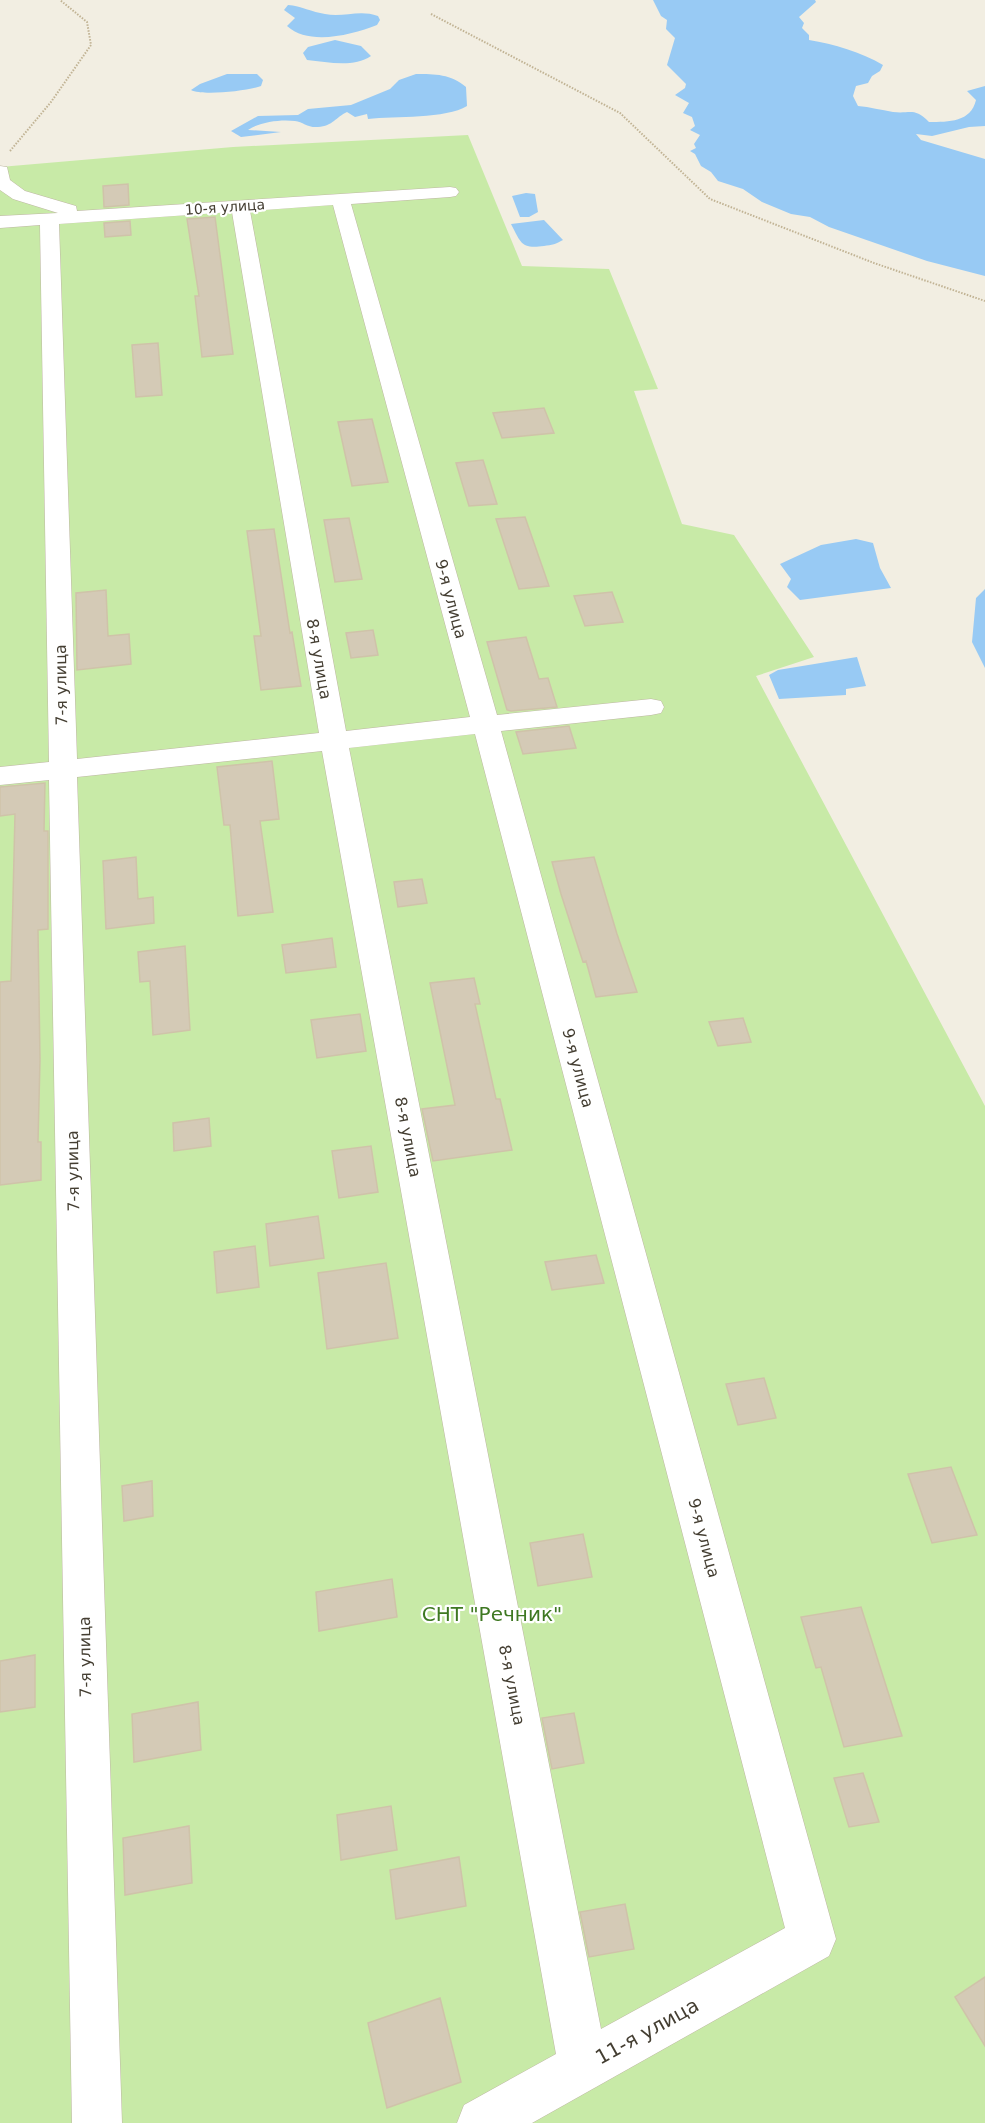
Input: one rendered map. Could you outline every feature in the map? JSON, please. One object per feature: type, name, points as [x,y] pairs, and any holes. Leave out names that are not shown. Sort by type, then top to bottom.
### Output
[{"type":"street","points":[[1,171],[2,182],[20,195],[88,216]]},
{"type":"street","name":"10-я улица","points":[[0,222],[450,192]]},
{"type":"street","name":"9-я улица","points":[[340,199],[486,725],[812,1939]]},
{"type":"street","name":"8-я улица","points":[[240,206],[334,741],[583,2067]]},
{"type":"street","name":"7-я улица","points":[[49,219],[97,2123]]},
{"type":"street","points":[[0,776],[651,707]]},
{"type":"street","name":"11-я улица","points":[[482,2123],[812,1939]]},
{"type":"path","points":[[1,171],[8,154],[51,102],[91,45],[87,22],[60,0]]},
{"type":"path","points":[[431,14],[620,113],[710,200],[874,263],[985,301]]},
{"type":"green space","name":"СНТ \"Речник\"","points":[[468,135],[522,266],[609,269],[658,389],[634,391],[682,524],[734,535],[814,657],[756,676],[985,1106],[985,2123],[0,2123],[0,167],[233,147]]},
{"type":"water","points":[[653,0],[815,0],[816,2],[799,17],[804,23],[802,28],[809,35],[809,40],[847,49],[883,65],[868,83],[856,86],[853,96],[858,106],[893,112],[912,112],[920,114],[929,122],[951,121],[964,117],[973,107],[976,100],[967,91],[985,86],[985,126],[969,127],[932,136],[916,134],[921,140],[985,159],[985,276],[927,261],[829,227],[810,217],[791,214],[762,202],[743,189],[718,181],[711,172],[701,166],[695,154],[690,151],[696,148],[694,144],[700,135],[690,130],[695,126],[692,117],[683,113],[689,103],[675,95],[685,88],[686,84],[667,65],[675,38],[666,29],[667,20],[661,16]]},
{"type":"water","points":[[288,5],[332,15],[371,14],[378,16],[380,20],[377,25],[343,35],[307,36],[287,26],[295,18],[284,10]]},
{"type":"water","points":[[335,40],[361,46],[371,56],[356,62],[340,63],[307,60],[303,53],[308,47]]},
{"type":"water","points":[[227,74],[257,74],[263,80],[261,86],[236,91],[205,93],[191,90],[200,84]]},
{"type":"water","points":[[416,74],[455,79],[466,87],[467,106],[434,115],[368,119],[367,114],[355,117],[347,112],[331,123],[318,127],[283,120],[258,125],[248,130],[281,132],[241,137],[231,131],[258,116],[298,115],[308,109],[351,105],[390,89],[399,80]]},
{"type":"water","points":[[535,194],[538,212],[529,217],[520,217],[512,196]]},
{"type":"water","points":[[544,220],[563,240],[547,246],[526,245],[520,240],[511,224]]},
{"type":"water","points":[[856,539],[873,543],[880,568],[891,588],[800,600],[787,587],[791,579],[780,564],[821,545]]},
{"type":"water","points":[[985,589],[985,668],[972,642],[976,598]]},
{"type":"water","points":[[857,657],[866,686],[846,689],[846,695],[779,699],[769,675],[778,670]]},
{"type":"building","points":[[128,184],[129,205],[104,207],[103,186]]},
{"type":"building","points":[[215,217],[233,354],[202,357],[195,296],[199,296],[187,219]]},
{"type":"building","points":[[130,221],[131,235],[105,237],[104,223]]},
{"type":"building","points":[[158,343],[162,395],[136,397],[132,345]]},
{"type":"building","points":[[544,408],[554,433],[502,438],[493,413]]},
{"type":"building","points":[[372,419],[388,482],[352,486],[338,422]]},
{"type":"building","points":[[483,460],[497,504],[469,506],[456,463]]},
{"type":"building","points":[[525,517],[549,586],[519,589],[496,519]]},
{"type":"building","points":[[349,518],[362,579],[335,582],[324,520]]},
{"type":"building","points":[[274,529],[290,633],[292,632],[301,686],[261,690],[254,636],[261,636],[247,531]]},
{"type":"building","points":[[106,590],[108,636],[129,634],[131,664],[77,670],[76,593]]},
{"type":"building","points":[[612,592],[623,622],[585,626],[574,596]]},
{"type":"building","points":[[373,630],[378,655],[351,658],[346,633]]},
{"type":"building","points":[[526,637],[539,679],[548,678],[557,707],[507,710],[487,642]]},
{"type":"building","points":[[569,726],[576,748],[523,754],[516,732]]},
{"type":"building","points":[[272,761],[279,819],[260,821],[273,912],[238,916],[230,825],[224,825],[217,767]]},
{"type":"building","points":[[45,783],[44,831],[48,831],[48,929],[38,930],[40,1060],[38,1142],[41,1142],[41,1180],[0,1185],[0,982],[11,981],[15,814],[0,816],[0,787]]},
{"type":"building","points":[[136,857],[138,899],[153,897],[154,923],[106,929],[103,861]]},
{"type":"building","points":[[594,857],[637,992],[596,997],[586,961],[583,962],[561,894],[552,862]]},
{"type":"building","points":[[422,879],[427,903],[398,907],[394,882]]},
{"type":"building","points":[[332,938],[336,967],[286,973],[282,945]]},
{"type":"building","points":[[185,946],[190,1030],[153,1035],[150,981],[140,982],[138,952]]},
{"type":"building","points":[[474,978],[480,1004],[475,1004],[496,1099],[500,1099],[512,1150],[433,1161],[422,1109],[455,1105],[430,983]]},
{"type":"building","points":[[360,1014],[366,1051],[317,1058],[311,1020]]},
{"type":"building","points":[[743,1018],[751,1042],[718,1046],[709,1022]]},
{"type":"building","points":[[209,1118],[211,1146],[174,1151],[173,1123]]},
{"type":"building","points":[[371,1146],[378,1192],[339,1198],[332,1151]]},
{"type":"building","points":[[318,1216],[324,1258],[270,1266],[266,1224]]},
{"type":"building","points":[[255,1246],[259,1287],[217,1293],[214,1252]]},
{"type":"building","points":[[596,1255],[604,1283],[552,1290],[545,1262]]},
{"type":"building","points":[[386,1263],[398,1338],[327,1349],[318,1273]]},
{"type":"building","points":[[764,1378],[776,1418],[738,1425],[726,1384]]},
{"type":"building","points":[[951,1467],[977,1535],[932,1543],[908,1474]]},
{"type":"building","points":[[152,1481],[153,1516],[124,1521],[122,1486]]},
{"type":"building","points":[[583,1534],[592,1577],[538,1586],[530,1543]]},
{"type":"building","points":[[392,1579],[397,1617],[319,1631],[316,1592]]},
{"type":"building","points":[[861,1607],[902,1736],[844,1747],[821,1667],[816,1668],[801,1617]]},
{"type":"building","points":[[35,1655],[35,1707],[0,1712],[0,1661]]},
{"type":"building","points":[[198,1702],[201,1750],[134,1762],[132,1714]]},
{"type":"building","points":[[574,1713],[584,1763],[552,1769],[542,1718]]},
{"type":"building","points":[[863,1773],[879,1822],[849,1827],[834,1778]]},
{"type":"building","points":[[391,1806],[397,1850],[341,1860],[337,1815]]},
{"type":"building","points":[[189,1826],[192,1883],[125,1895],[123,1838]]},
{"type":"building","points":[[459,1857],[466,1906],[396,1919],[390,1870]]},
{"type":"building","points":[[625,1904],[634,1949],[589,1957],[580,1912]]},
{"type":"building","points":[[985,1977],[985,2046],[955,1997]]},
{"type":"building","points":[[440,1998],[461,2082],[387,2108],[368,2023]]}]
